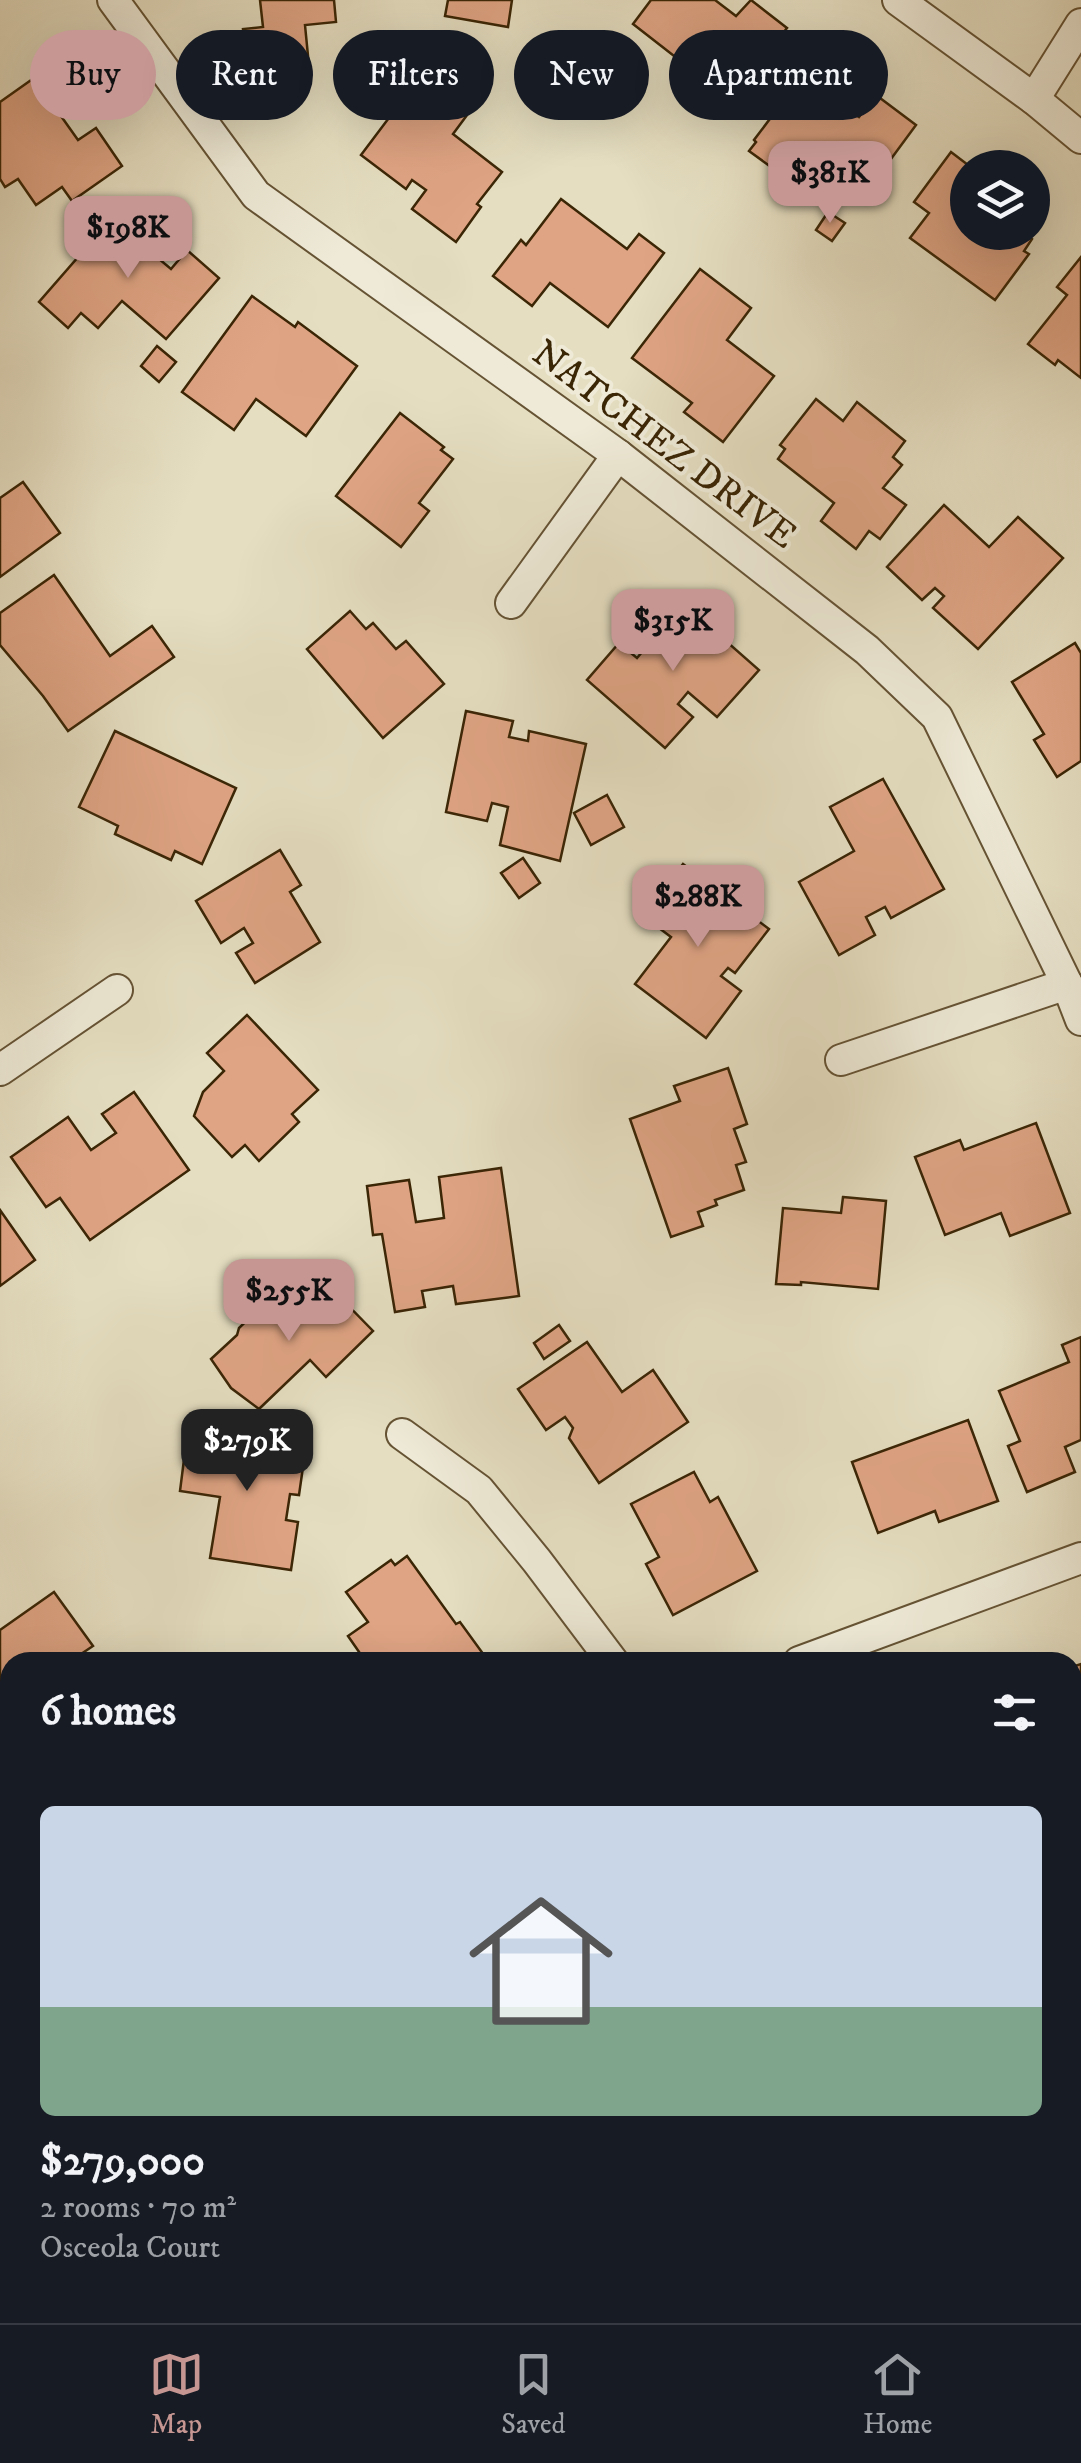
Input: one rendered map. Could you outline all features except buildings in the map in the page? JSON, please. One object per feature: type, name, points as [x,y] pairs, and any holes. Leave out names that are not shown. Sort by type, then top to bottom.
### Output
[{"type":"street","name":"NATCHEZ DRIVE","points":[[113,0],[256,195],[618,456],[867,650],[937,717],[1081,1020]]},
{"type":"street","points":[[898,0],[1034,98],[1081,138]]},
{"type":"street","points":[[1034,98],[1081,24]]},
{"type":"street","points":[[510,603],[618,456]]},
{"type":"street","points":[[841,1060],[1067,984]]},
{"type":"street","points":[[0,1070],[117,990]]},
{"type":"street","points":[[402,1434],[478,1490],[605,1652]]},
{"type":"street","points":[[825,1652],[1081,1558]]}]
